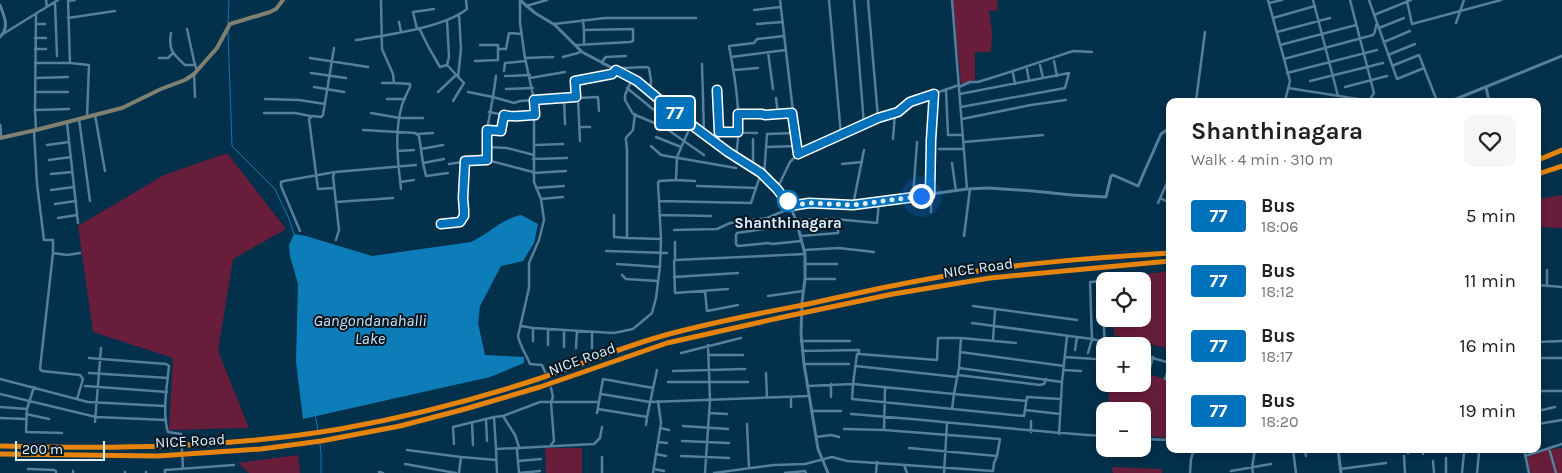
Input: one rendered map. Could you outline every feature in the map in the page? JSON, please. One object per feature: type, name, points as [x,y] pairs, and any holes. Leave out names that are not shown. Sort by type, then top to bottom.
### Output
[{"type":"highway","points":[[1541,159],[1562,150]]},
{"type":"highway","points":[[1541,173],[1562,166]]},
{"type":"highway","name":"NICE Road","points":[[0,446],[180,447],[259,440],[362,425],[438,408],[528,382],[663,335],[787,308],[891,286],[988,269],[1166,253]]},
{"type":"highway","name":"NICE Road","points":[[0,454],[158,456],[261,449],[319,441],[400,426],[457,412],[540,387],[667,343],[788,316],[893,294],[990,278],[1166,261]]},
{"type":"main road","points":[[0,138],[67,123],[131,105],[161,89],[185,80],[196,72],[217,48],[230,24],[270,12],[276,9],[283,0]]},
{"type":"street","points":[[46,0],[47,7]]},
{"type":"street","points":[[70,63],[68,0],[75,0]]},
{"type":"street","points":[[381,0],[382,49],[393,74],[394,83]]},
{"type":"street","points":[[356,40],[401,32],[447,20],[467,9],[466,0]]},
{"type":"street","points":[[520,0],[553,24],[581,51],[632,78],[691,125],[761,173],[791,207],[805,252],[806,264],[801,319],[802,351],[818,449],[828,473]]},
{"type":"street","points":[[520,0],[525,59],[533,88],[534,100],[535,145],[533,173],[536,188],[541,199],[544,220],[539,240],[529,263],[529,288],[518,336],[530,364],[542,366],[545,372]]},
{"type":"street","points":[[526,6],[548,0]]},
{"type":"street","points":[[780,0],[798,154]]},
{"type":"street","points":[[829,0],[841,135]]},
{"type":"street","points":[[854,0],[864,124]]},
{"type":"street","points":[[868,0],[878,118]]},
{"type":"street","points":[[952,0],[968,189],[964,236]]},
{"type":"street","points":[[1282,0],[1269,2],[1290,81],[1286,98]]},
{"type":"street","points":[[1313,0],[1338,96]]},
{"type":"street","points":[[1350,0],[1374,93],[1372,98]]},
{"type":"street","points":[[1369,0],[1397,79],[1424,68]]},
{"type":"street","points":[[1374,15],[1411,0]]},
{"type":"street","points":[[1456,23],[1464,0]]},
{"type":"street","points":[[1407,1],[1412,24],[1501,0]]},
{"type":"street","points":[[1,36],[57,1]]},
{"type":"street","points":[[57,1],[57,56]]},
{"type":"street","points":[[0,5],[6,21],[1,36]]},
{"type":"street","points":[[1273,18],[1315,6]]},
{"type":"street","points":[[754,10],[781,7]]},
{"type":"street","points":[[434,8],[413,12],[418,28],[442,68],[447,65],[449,57],[447,20]]},
{"type":"street","points":[[68,18],[115,11]]},
{"type":"street","points":[[438,92],[457,76],[462,49],[459,14]]},
{"type":"street","points":[[36,15],[35,131],[37,184],[44,240],[53,240],[40,369],[42,371],[80,375],[82,380],[77,398]]},
{"type":"street","points":[[553,24],[622,18],[696,18]]},
{"type":"street","points":[[1277,32],[1330,18]]},
{"type":"street","points":[[1379,28],[1404,18]]},
{"type":"street","points":[[583,20],[584,45]]},
{"type":"street","points":[[399,22],[401,32]]},
{"type":"street","points":[[757,24],[783,22]]},
{"type":"street","points":[[36,24],[45,24]]},
{"type":"street","points":[[1284,59],[1373,35],[1377,24]]},
{"type":"street","points":[[1280,45],[1356,26]]},
{"type":"street","points":[[575,45],[634,41],[632,28],[584,30]]},
{"type":"street","points":[[187,29],[196,72],[196,97]]},
{"type":"street","points":[[1384,42],[1410,31]]},
{"type":"street","points":[[1196,98],[1205,32]]},
{"type":"street","points":[[171,33],[172,52],[184,65],[195,65]]},
{"type":"street","points":[[499,49],[506,49],[509,33],[522,34]]},
{"type":"street","points":[[736,156],[738,132],[737,86],[729,46],[754,43],[757,39],[784,36]]},
{"type":"street","points":[[35,38],[46,38]]},
{"type":"street","points":[[476,61],[497,61],[498,45],[480,44]]},
{"type":"street","points":[[1388,55],[1415,44]]},
{"type":"street","points":[[264,113],[322,116],[326,104],[334,48]]},
{"type":"street","points":[[35,49],[46,49]]},
{"type":"street","points":[[731,57],[786,50]]},
{"type":"street","points":[[1287,72],[1377,50]]},
{"type":"street","points":[[563,57],[581,51]]},
{"type":"street","points":[[777,189],[790,162],[798,154],[878,118],[895,113],[910,102],[1073,51],[1092,52]]},
{"type":"street","points":[[159,58],[168,58],[172,52]]},
{"type":"street","points":[[768,52],[773,89]]},
{"type":"street","points":[[1392,66],[1418,55],[1436,98]]},
{"type":"street","points":[[603,64],[603,60],[606,57],[626,56]]},
{"type":"street","points":[[1461,98],[1562,56]]},
{"type":"street","points":[[504,71],[505,63],[553,57]]},
{"type":"street","points":[[310,58],[368,67]]},
{"type":"street","points":[[1054,61],[1057,76]]},
{"type":"street","points":[[1310,81],[1383,62]]},
{"type":"street","points":[[35,63],[89,65],[87,117]]},
{"type":"street","points":[[702,64],[704,133]]},
{"type":"street","points":[[447,65],[462,81],[463,86],[453,100]]},
{"type":"street","points":[[1040,65],[1043,78]]},
{"type":"street","points":[[580,141],[575,81],[612,74],[622,68],[647,67],[649,68],[652,82],[650,92]]},
{"type":"street","points":[[734,70],[758,68]]},
{"type":"street","points":[[1027,69],[1029,81]]},
{"type":"street","points":[[505,76],[530,77],[565,72]]},
{"type":"street","points":[[311,73],[346,78]]},
{"type":"street","points":[[960,94],[1069,73],[1065,88],[961,107]]},
{"type":"street","points":[[1013,74],[1015,84]]},
{"type":"street","points":[[487,160],[487,130],[496,76]]},
{"type":"street","points":[[1345,87],[1387,76]]},
{"type":"street","points":[[36,78],[68,77]]},
{"type":"street","points":[[627,238],[626,138],[633,130],[634,114],[625,95],[632,78]]},
{"type":"street","points":[[382,83],[410,84],[400,118],[398,133],[401,189]]},
{"type":"street","points":[[314,87],[344,92]]},
{"type":"street","points":[[1486,87],[1488,98]]},
{"type":"street","points":[[506,89],[533,88]]},
{"type":"street","points":[[627,88],[654,110]]},
{"type":"street","points":[[1288,88],[1351,98]]},
{"type":"street","points":[[717,90],[719,145]]},
{"type":"street","points":[[946,90],[948,135],[963,135]]},
{"type":"street","points":[[35,92],[68,92]]},
{"type":"street","points":[[468,92],[516,103],[520,101],[598,97],[599,111]]},
{"type":"street","points":[[931,212],[931,140],[934,94]]},
{"type":"street","points":[[564,98],[565,124]]},
{"type":"street","points":[[776,98],[778,114]]},
{"type":"street","points":[[265,99],[299,100],[326,104]]},
{"type":"street","points":[[388,99],[405,99]]},
{"type":"street","points":[[962,119],[1066,100]]},
{"type":"street","points":[[35,110],[69,109]]},
{"type":"street","points":[[489,112],[515,118],[535,115]]},
{"type":"street","points":[[371,113],[400,118],[423,118]]},
{"type":"street","points":[[738,114],[792,113]]},
{"type":"street","points":[[892,139],[895,113]]},
{"type":"street","points":[[579,114],[586,114]]},
{"type":"street","points":[[634,114],[664,127],[704,155]]},
{"type":"street","points":[[95,115],[104,171]]},
{"type":"street","points":[[487,130],[501,131],[504,115]]},
{"type":"street","points":[[312,116],[309,119],[309,124],[318,189],[334,188]]},
{"type":"street","points":[[79,119],[90,201]]},
{"type":"street","points":[[67,123],[78,223]]},
{"type":"street","points":[[0,125],[0,138]]},
{"type":"street","points":[[676,180],[677,157],[691,125]]},
{"type":"street","points":[[580,127],[590,127]]},
{"type":"street","points":[[363,130],[417,134],[433,133]]},
{"type":"street","points":[[674,230],[717,229],[730,224],[768,218],[791,207],[809,203],[853,205],[968,189],[1007,189],[1106,196],[1111,176],[1113,175],[1138,186],[1161,134],[1166,131]]},
{"type":"street","points":[[719,132],[757,133]]},
{"type":"street","points":[[764,176],[767,134],[795,133]]},
{"type":"street","points":[[417,134],[426,176],[448,173]]},
{"type":"street","points":[[964,142],[1043,135]]},
{"type":"street","points":[[656,137],[681,147]]},
{"type":"street","points":[[753,139],[753,168]]},
{"type":"street","points":[[47,145],[69,142]]},
{"type":"street","points":[[913,197],[918,142]]},
{"type":"street","points":[[535,145],[564,144]]},
{"type":"street","points":[[421,149],[443,145]]},
{"type":"street","points":[[651,146],[661,155],[736,168]]},
{"type":"street","points":[[767,147],[796,146]]},
{"type":"street","points":[[487,147],[508,148],[534,155]]},
{"type":"street","points":[[939,149],[964,149]]},
{"type":"street","points":[[398,151],[414,150]]},
{"type":"street","points":[[853,205],[864,150]]},
{"type":"street","points":[[49,160],[71,157]]},
{"type":"street","points":[[533,159],[566,158]]},
{"type":"street","points":[[423,163],[444,160]]},
{"type":"street","points":[[449,164],[487,160],[533,173],[566,171]]},
{"type":"street","points":[[441,224],[460,222],[462,220],[465,161]]},
{"type":"street","points":[[842,164],[862,162]]},
{"type":"street","points":[[952,163],[956,191]]},
{"type":"street","points":[[300,231],[281,186],[281,182],[284,180],[316,174],[416,165]]},
{"type":"street","points":[[51,174],[72,172]]},
{"type":"street","points":[[335,172],[333,176],[339,230],[336,240]]},
{"type":"street","points":[[659,201],[751,203],[761,173]]},
{"type":"street","points":[[400,182],[414,180]]},
{"type":"street","points":[[521,326],[548,330],[614,333],[633,330],[652,313],[658,281],[661,239],[659,181],[695,181]]},
{"type":"street","points":[[1158,203],[1166,185]]},
{"type":"street","points":[[536,188],[564,186]]},
{"type":"street","points":[[697,186],[756,188]]},
{"type":"street","points":[[51,190],[74,187]]},
{"type":"street","points":[[541,199],[563,197]]},
{"type":"street","points":[[336,202],[393,198]]},
{"type":"street","points":[[1160,198],[1166,201]]},
{"type":"street","points":[[55,204],[76,202]]},
{"type":"street","points":[[802,241],[772,244],[768,242],[738,246],[736,244],[736,235],[796,222],[838,219],[877,223],[879,202]]},
{"type":"street","points":[[58,218],[77,215]]},
{"type":"street","points":[[614,215],[614,237],[661,239]]},
{"type":"street","points":[[660,215],[712,216]]},
{"type":"street","points":[[800,236],[838,233],[838,219]]},
{"type":"street","points":[[674,242],[675,293],[728,290]]},
{"type":"street","points":[[675,260],[805,252],[839,248],[874,252]]},
{"type":"street","points":[[606,250],[667,253]]},
{"type":"street","points":[[53,254],[80,253]]},
{"type":"street","points":[[617,264],[660,268]]},
{"type":"street","points":[[806,264],[837,264]]},
{"type":"street","points":[[1547,270],[1548,286]]},
{"type":"street","points":[[674,277],[738,273]]},
{"type":"street","points":[[622,275],[626,279],[658,281]]},
{"type":"street","points":[[805,279],[835,279]]},
{"type":"street","points":[[1088,353],[1092,339],[1090,282],[1096,282]]},
{"type":"street","points":[[1541,285],[1562,287]]},
{"type":"street","points":[[705,291],[707,311],[738,305]]},
{"type":"street","points":[[768,296],[803,291]]},
{"type":"street","points":[[973,306],[1077,320]]},
{"type":"street","points":[[993,340],[995,310]]},
{"type":"street","points":[[972,323],[1096,340]]},
{"type":"street","points":[[533,328],[533,341]]},
{"type":"street","points":[[548,330],[548,345]]},
{"type":"street","points":[[564,330],[564,347]]},
{"type":"street","points":[[576,348],[577,330]]},
{"type":"street","points":[[592,332],[592,348]]},
{"type":"street","points":[[1059,434],[1067,336]]},
{"type":"street","points":[[1075,350],[1077,337]]},
{"type":"street","points":[[681,353],[741,338]]},
{"type":"street","points":[[859,354],[937,360],[938,338],[962,338],[1016,343]]},
{"type":"street","points":[[952,409],[962,338]]},
{"type":"street","points":[[801,341],[850,341]]},
{"type":"street","points":[[1541,342],[1562,341]]},
{"type":"street","points":[[705,473],[710,400],[708,345]]},
{"type":"street","points":[[95,422],[101,348]]},
{"type":"street","points":[[802,351],[859,350],[859,354]]},
{"type":"street","points":[[960,352],[1081,371]]},
{"type":"street","points":[[859,354],[857,354],[852,399],[1024,416],[1027,397],[1061,399]]},
{"type":"street","points":[[708,355],[744,355]]},
{"type":"street","points":[[1065,357],[1095,359]]},
{"type":"street","points":[[1151,364],[1153,357],[1166,362]]},
{"type":"street","points":[[89,358],[166,364],[169,366],[166,420],[168,432],[181,434],[183,469]]},
{"type":"street","points":[[1541,358],[1562,358]]},
{"type":"street","points":[[804,364],[849,364]]},
{"type":"street","points":[[856,366],[1040,385],[1044,384],[1046,379]]},
{"type":"street","points":[[959,368],[1062,382]]},
{"type":"street","points":[[673,372],[745,369]]},
{"type":"street","points":[[646,426],[657,370]]},
{"type":"street","points":[[89,373],[168,378]]},
{"type":"street","points":[[766,373],[768,398]]},
{"type":"street","points":[[0,379],[88,402],[166,406]]},
{"type":"street","points":[[597,413],[603,379],[653,388]]},
{"type":"street","points":[[668,382],[748,382]]},
{"type":"street","points":[[831,384],[831,397]]},
{"type":"street","points":[[807,386],[853,384],[1026,401]]},
{"type":"street","points":[[85,386],[167,392]]},
{"type":"street","points":[[34,387],[26,414],[25,431],[62,433]]},
{"type":"street","points":[[551,388],[554,441],[551,445]]},
{"type":"street","points":[[884,430],[885,388]]},
{"type":"street","points":[[1541,391],[1562,391]]},
{"type":"street","points":[[0,394],[96,416],[166,420]]},
{"type":"street","points":[[601,394],[650,402],[809,396]]},
{"type":"street","points":[[791,397],[792,407]]},
{"type":"street","points":[[454,444],[453,427],[503,416],[540,402],[599,402]]},
{"type":"street","points":[[658,402],[661,419],[653,471],[664,471]]},
{"type":"street","points":[[0,407],[28,409]]},
{"type":"street","points":[[1541,410],[1555,407]]},
{"type":"street","points":[[598,409],[647,417]]},
{"type":"street","points":[[1025,410],[1060,414]]},
{"type":"street","points":[[811,411],[841,411]]},
{"type":"street","points":[[709,413],[727,414]]},
{"type":"street","points":[[26,414],[50,419]]},
{"type":"street","points":[[851,414],[1004,427],[1031,432],[1096,436]]},
{"type":"street","points":[[503,416],[515,435],[518,448],[519,473],[540,471]]},
{"type":"street","points":[[0,418],[26,419]]},
{"type":"street","points":[[494,418],[497,473]]},
{"type":"street","points":[[486,419],[487,441]]},
{"type":"street","points":[[1541,424],[1562,420]]},
{"type":"street","points":[[1031,432],[1032,421]]},
{"type":"street","points":[[472,423],[473,445]]},
{"type":"street","points":[[944,473],[947,423]]},
{"type":"street","points":[[747,424],[749,468]]},
{"type":"street","points":[[683,426],[728,429]]},
{"type":"street","points":[[496,449],[594,444],[600,438],[602,427]]},
{"type":"street","points":[[660,428],[668,430]]},
{"type":"street","points":[[714,473],[749,468],[805,464],[832,456],[847,461],[993,471],[1000,439],[884,430],[844,429]]},
{"type":"street","points":[[816,437],[831,435],[839,437]]},
{"type":"street","points":[[1151,439],[1166,440]]},
{"type":"street","points":[[682,441],[729,444]]},
{"type":"street","points":[[658,442],[667,443]]},
{"type":"street","points":[[1541,451],[1562,444]]},
{"type":"street","points":[[909,448],[997,456]]},
{"type":"street","points":[[1549,448],[1556,473]]},
{"type":"street","points":[[407,450],[496,460]]},
{"type":"street","points":[[1190,473],[1193,453]]},
{"type":"street","points":[[1253,473],[1254,453]]},
{"type":"street","points":[[1294,453],[1296,473]]},
{"type":"street","points":[[1338,453],[1340,471],[1386,463]]},
{"type":"street","points":[[1462,473],[1464,453]]},
{"type":"street","points":[[1476,473],[1479,453]]},
{"type":"street","points":[[1525,453],[1529,473]]},
{"type":"street","points":[[1525,456],[1534,453]]},
{"type":"street","points":[[656,454],[666,456]]},
{"type":"street","points":[[681,456],[729,458]]},
{"type":"street","points":[[1404,456],[1405,473]]},
{"type":"street","points":[[405,464],[457,473],[461,457]]},
{"type":"street","points":[[602,457],[602,473]]},
{"type":"street","points":[[1446,458],[1446,473]]},
{"type":"street","points":[[518,461],[541,459]]},
{"type":"street","points":[[1433,461],[1434,473]]},
{"type":"street","points":[[876,473],[877,462]]},
{"type":"street","points":[[1231,471],[1271,464]]},
{"type":"street","points":[[165,473],[165,470],[234,465]]},
{"type":"street","points":[[904,465],[906,473]]},
{"type":"street","points":[[28,469],[54,470],[56,473]]},
{"type":"street","points":[[785,473],[805,470],[806,473]]},
{"type":"street","points":[[379,472],[383,473]]},
{"type":"shaded area","points":[[953,0],[997,0],[998,10],[989,11],[992,32],[991,52],[975,52],[975,80],[961,84]]},
{"type":"shaded area","points":[[227,153],[286,229],[233,259],[218,351],[249,428],[169,430],[173,358],[93,332],[78,226],[164,175]]},
{"type":"shaded area","points":[[1562,195],[1562,228],[1541,227],[1541,199]]},
{"type":"shaded area","points":[[1166,271],[1166,348],[1151,344],[1151,337],[1122,337],[1114,335],[1114,327],[1151,327],[1151,273]]},
{"type":"shaded area","points":[[1151,375],[1166,379],[1166,438],[1151,437],[1151,402],[1108,402],[1109,392],[1151,392]]},
{"type":"shaded area","points":[[545,448],[582,448],[582,473],[546,473]]},
{"type":"shaded area","points":[[1562,448],[1562,473],[1531,473],[1527,457],[1546,450]]},
{"type":"shaded area","points":[[298,455],[300,473],[249,473],[238,463]]},
{"type":"shaded area","points":[[1112,467],[1162,469],[1162,473],[1113,473]]},
{"type":"water","name":"Gangondanahalli Lake","points":[[521,215],[538,224],[534,243],[523,261],[501,266],[480,306],[478,323],[485,355],[524,357],[524,363],[490,377],[303,419],[296,362],[298,284],[289,245],[294,234],[372,256],[471,242],[508,219]]},
{"type":"waterway","points":[[228,24],[229,0]]},
{"type":"waterway","points":[[228,31],[232,146],[275,189],[294,234]]},
{"type":"waterway","points":[[315,414],[318,430]]},
{"type":"waterway","points":[[320,444],[321,473]]},
{"type":"bus line","name":"77","points":[[441,224],[460,222],[462,220],[464,216],[463,185],[465,161],[487,160],[487,130],[501,131],[504,115],[515,118],[535,115],[534,100],[576,97],[575,81],[612,74],[616,70],[637,81],[673,111],[728,152],[761,173],[788,201],[790,206],[809,203],[853,205],[930,195],[934,94],[910,102],[898,112],[878,118],[798,154],[792,113],[738,114],[738,132],[719,132],[717,90]]},
{"type":"place","name":"Shanthinagara","points":[[788,201]]},
{"type":"route","points":[[788,201],[790,206],[809,203],[853,205],[921,196]]}]
